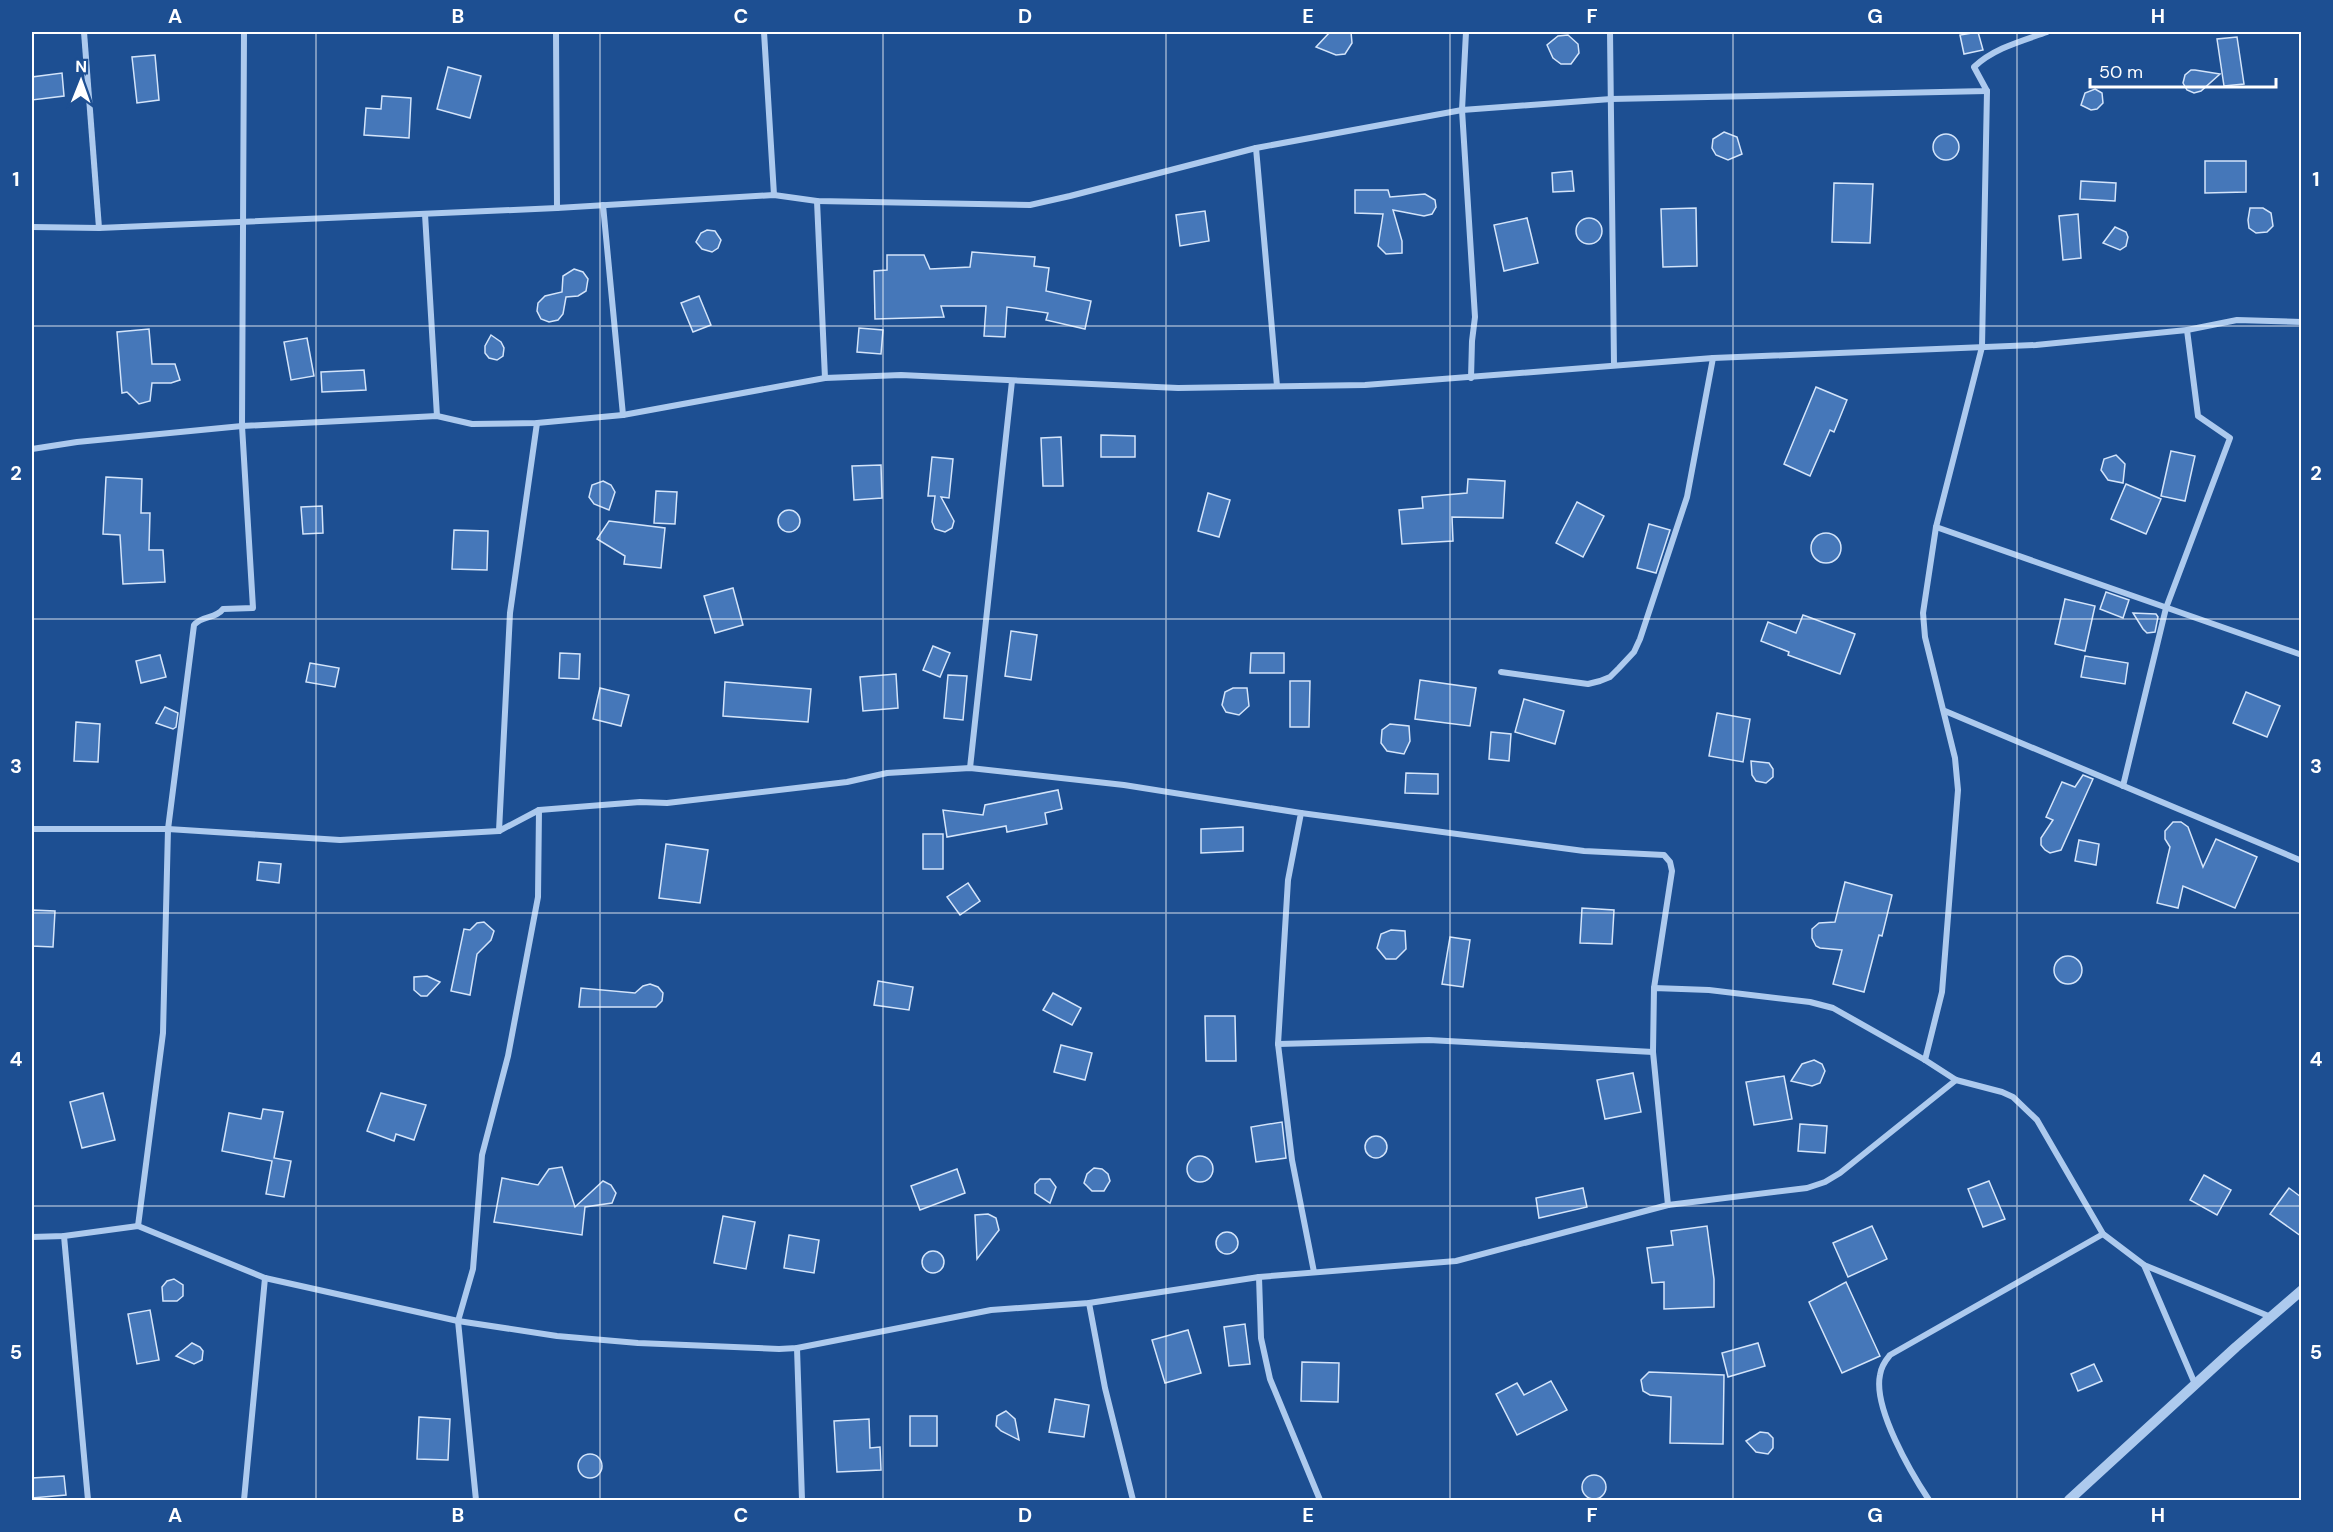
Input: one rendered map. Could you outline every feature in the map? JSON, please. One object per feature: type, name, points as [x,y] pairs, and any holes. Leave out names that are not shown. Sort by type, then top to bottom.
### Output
[{"type":"street","points":[[84,32],[99,228]]},
{"type":"street","points":[[138,1226],[163,1033],[168,829],[194,625],[199,620],[219,614],[223,609],[253,608],[242,426],[244,32]]},
{"type":"street","points":[[556,32],[557,208]]},
{"type":"street","points":[[764,32],[774,195]]},
{"type":"street","points":[[1466,32],[1462,110],[1475,317],[1471,378]]},
{"type":"street","points":[[1610,32],[1614,364]]},
{"type":"street","points":[[1925,1060],[1942,992],[1958,790],[1955,758],[1925,638],[1923,613],[1936,527],[1982,347],[1988,92],[1974,67],[1985,57],[1999,50],[2047,32]]},
{"type":"street","points":[[32,227],[99,228],[242,222],[557,208],[774,195],[817,201],[1030,205],[1256,148],[1462,110],[1611,99],[1988,92]]},
{"type":"street","points":[[1256,148],[1277,386]]},
{"type":"street","points":[[817,201],[825,378]]},
{"type":"street","points":[[603,205],[623,415]]},
{"type":"street","points":[[425,214],[437,416]]},
{"type":"street","points":[[32,449],[77,442],[242,426],[437,416],[472,424],[537,423],[623,415],[825,378],[901,375],[1160,388],[1365,385],[1713,358],[2036,345],[2187,330],[2238,320],[2301,322]]},
{"type":"street","points":[[2123,786],[2166,608],[2230,438],[2198,416],[2187,330]]},
{"type":"street","points":[[1501,672],[1588,684],[1610,677],[1634,652],[1687,497],[1713,358]]},
{"type":"street","points":[[970,768],[1012,381]]},
{"type":"street","points":[[499,831],[510,613],[537,423]]},
{"type":"street","points":[[1936,527],[2301,655]]},
{"type":"street","points":[[1945,711],[2301,861]]},
{"type":"street","points":[[32,829],[168,829],[340,840],[499,831],[539,810],[640,802],[667,803],[847,782],[887,773],[970,768],[1124,785],[1301,813],[1584,851],[1664,855],[1670,862],[1672,871],[1654,988],[1653,1052],[1668,1205]]},
{"type":"street","points":[[476,1500],[458,1321],[473,1269],[482,1155],[508,1056],[538,897],[539,810]]},
{"type":"street","points":[[1301,813],[1288,880],[1278,1044],[1292,1160],[1314,1272]]},
{"type":"street","points":[[1654,988],[1709,990],[1810,1002],[1833,1008],[1956,1080],[2002,1092],[2024,1105],[2037,1120],[2103,1234],[2144,1265],[2271,1318]]},
{"type":"street","points":[[1278,1044],[1429,1040],[1653,1052]]},
{"type":"street","points":[[32,1237],[64,1236],[138,1226],[265,1278],[458,1321],[556,1336],[638,1343],[797,1348],[991,1310],[1089,1303],[1259,1277],[1456,1261],[1668,1205],[1807,1188],[1825,1182],[1840,1173],[1956,1080]]},
{"type":"street","points":[[1929,1500],[1910,1470],[1881,1403],[1880,1376],[1890,1354],[2103,1234]]},
{"type":"street","points":[[64,1236],[88,1500]]},
{"type":"street","points":[[2144,1265],[2195,1384]]},
{"type":"street","points":[[1259,1277],[1261,1338],[1270,1379],[1320,1500]]},
{"type":"street","points":[[244,1500],[265,1278]]},
{"type":"street","points":[[2069,1500],[2301,1290]]},
{"type":"street","points":[[1089,1303],[1105,1388],[1133,1500]]},
{"type":"street","points":[[797,1348],[802,1500]]},
{"type":"building","points":[[1330,32],[1351,32],[1352,43],[1345,54],[1336,55],[1316,47]]},
{"type":"building","points":[[1978,32],[1983,50],[1964,54],[1960,35]]},
{"type":"building","points":[[1568,35],[1578,44],[1579,53],[1571,64],[1561,64],[1553,58],[1547,45],[1558,36]]},
{"type":"building","points":[[2237,37],[2244,84],[2224,86],[2217,39]]},
{"type":"building","points":[[155,55],[159,100],[137,103],[132,57]]},
{"type":"building","points":[[448,67],[481,76],[470,118],[437,109]]},
{"type":"building","points":[[2191,70],[2220,74],[2201,91],[2194,93],[2187,90],[2183,83],[2185,75]]},
{"type":"building","points":[[62,73],[64,96],[32,100],[32,77]]},
{"type":"building","points":[[2095,89],[2102,93],[2103,103],[2097,109],[2091,110],[2081,105],[2085,93]]},
{"type":"building","points":[[382,96],[411,98],[409,138],[364,135],[366,108],[381,109]]},
{"type":"building","points":[[1724,132],[1737,137],[1742,154],[1728,160],[1716,155],[1712,148],[1713,139]]},
{"type":"building","points":[[1946,134],[1955,138],[1959,147],[1955,156],[1946,160],[1937,156],[1933,147],[1937,138]]},
{"type":"building","points":[[2205,161],[2246,161],[2246,192],[2205,193]]},
{"type":"building","points":[[1572,171],[1574,191],[1553,192],[1552,173]]},
{"type":"building","points":[[2081,181],[2116,183],[2115,201],[2080,199]]},
{"type":"building","points":[[1834,183],[1873,184],[1870,243],[1832,242]]},
{"type":"building","points":[[1355,190],[1388,190],[1390,197],[1425,194],[1435,200],[1436,207],[1432,214],[1424,216],[1393,210],[1402,241],[1402,253],[1386,254],[1378,246],[1383,214],[1355,213]]},
{"type":"building","points":[[1696,208],[1697,266],[1663,267],[1661,209]]},
{"type":"building","points":[[2250,208],[2263,208],[2271,213],[2273,226],[2267,232],[2256,233],[2249,228]]},
{"type":"building","points":[[1205,211],[1209,241],[1180,246],[1176,215]]},
{"type":"building","points":[[2078,214],[2081,258],[2063,260],[2059,216]]},
{"type":"building","points":[[1527,218],[1538,263],[1504,271],[1494,225]]},
{"type":"building","points":[[1589,218],[1598,222],[1602,231],[1598,240],[1589,244],[1580,240],[1576,231],[1580,222]]},
{"type":"building","points":[[2115,227],[2126,232],[2128,237],[2126,246],[2120,250],[2103,243]]},
{"type":"building","points":[[707,230],[715,231],[721,240],[718,248],[712,252],[702,249],[696,242],[701,233]]},
{"type":"building","points":[[972,252],[1035,257],[1034,266],[1049,268],[1046,291],[1091,301],[1085,329],[1046,320],[1048,313],[1007,307],[1005,337],[984,336],[986,306],[941,306],[944,317],[875,319],[874,271],[887,270],[887,255],[924,255],[930,269],[970,267]]},
{"type":"building","points":[[574,269],[583,272],[588,279],[586,291],[578,296],[566,297],[563,314],[558,320],[549,322],[541,319],[537,311],[538,303],[545,296],[562,292],[563,276]]},
{"type":"building","points":[[699,296],[711,325],[693,332],[681,303]]},
{"type":"building","points":[[859,328],[883,330],[881,354],[857,352]]},
{"type":"building","points":[[149,329],[152,364],[175,364],[180,380],[171,383],[152,383],[150,401],[139,404],[127,392],[122,393],[117,332]]},
{"type":"building","points":[[491,335],[501,342],[504,348],[503,356],[497,360],[489,358],[485,353],[485,346]]},
{"type":"building","points":[[307,338],[314,376],[291,380],[284,342]]},
{"type":"building","points":[[364,370],[366,390],[322,392],[321,372]]},
{"type":"building","points":[[1816,387],[1847,400],[1834,432],[1830,430],[1810,476],[1784,464]]},
{"type":"building","points":[[1101,435],[1135,436],[1135,457],[1101,457]]},
{"type":"building","points":[[1061,437],[1063,486],[1043,486],[1041,438]]},
{"type":"building","points":[[2171,451],[2195,456],[2185,501],[2161,496]]},
{"type":"building","points":[[2116,455],[2125,464],[2123,483],[2108,480],[2101,470],[2104,459]]},
{"type":"building","points":[[932,457],[953,459],[949,498],[941,497],[954,521],[952,528],[945,532],[935,529],[932,522],[935,496],[928,496]]},
{"type":"building","points":[[881,465],[882,498],[854,500],[852,466]]},
{"type":"building","points":[[106,477],[142,479],[141,513],[150,513],[149,550],[163,550],[165,582],[123,584],[120,535],[103,534]]},
{"type":"building","points":[[1468,479],[1505,481],[1503,518],[1452,517],[1453,541],[1402,544],[1399,510],[1423,508],[1422,497],[1467,493]]},
{"type":"building","points":[[603,481],[611,485],[615,492],[609,510],[594,504],[589,497],[592,485]]},
{"type":"building","points":[[2126,484],[2161,499],[2146,534],[2111,519]]},
{"type":"building","points":[[656,491],[677,492],[675,524],[654,523]]},
{"type":"building","points":[[1208,493],[1230,500],[1219,537],[1198,531]]},
{"type":"building","points":[[1577,502],[1604,516],[1583,557],[1556,543]]},
{"type":"building","points":[[322,506],[323,533],[303,534],[301,507]]},
{"type":"building","points":[[789,510],[797,513],[800,521],[797,529],[789,532],[781,529],[778,521],[781,513]]},
{"type":"building","points":[[609,521],[665,528],[661,568],[624,564],[625,556],[597,539]]},
{"type":"building","points":[[1649,524],[1670,530],[1656,573],[1637,568]]},
{"type":"building","points":[[454,530],[488,531],[487,570],[452,569]]},
{"type":"building","points":[[1826,533],[1837,537],[1841,548],[1837,559],[1826,563],[1815,559],[1811,548],[1815,537]]},
{"type":"building","points":[[733,588],[743,625],[715,633],[704,596]]},
{"type":"building","points":[[2106,592],[2129,600],[2123,618],[2100,609]]},
{"type":"building","points":[[2065,599],[2095,606],[2085,651],[2055,644]]},
{"type":"building","points":[[2133,613],[2156,614],[2158,617],[2155,632],[2147,633]]},
{"type":"building","points":[[1803,615],[1855,634],[1840,674],[1788,655],[1789,652],[1761,641],[1768,622],[1796,633]]},
{"type":"building","points":[[1011,631],[1037,635],[1031,680],[1005,676]]},
{"type":"building","points":[[933,646],[950,653],[940,677],[923,670]]},
{"type":"building","points":[[560,653],[580,654],[579,679],[559,678]]},
{"type":"building","points":[[1251,653],[1284,653],[1284,673],[1250,673]]},
{"type":"building","points":[[160,655],[166,677],[141,683],[136,661]]},
{"type":"building","points":[[2085,656],[2128,663],[2125,684],[2081,677]]},
{"type":"building","points":[[310,663],[339,668],[335,687],[306,682]]},
{"type":"building","points":[[896,674],[898,708],[863,711],[860,677]]},
{"type":"building","points":[[948,675],[967,676],[963,720],[944,718]]},
{"type":"building","points":[[1420,680],[1476,688],[1470,726],[1415,719]]},
{"type":"building","points":[[1290,681],[1310,681],[1309,727],[1290,727]]},
{"type":"building","points":[[725,682],[811,689],[808,722],[723,716]]},
{"type":"building","points":[[600,688],[629,695],[621,726],[593,719]]},
{"type":"building","points":[[1233,688],[1247,688],[1249,706],[1239,715],[1226,712],[1222,705],[1225,692]]},
{"type":"building","points":[[2246,692],[2280,706],[2267,737],[2233,723]]},
{"type":"building","points":[[1524,699],[1564,711],[1555,744],[1515,732]]},
{"type":"building","points":[[165,707],[178,713],[176,727],[173,729],[156,723]]},
{"type":"building","points":[[1717,713],[1750,719],[1743,762],[1709,756]]},
{"type":"building","points":[[76,722],[100,724],[98,762],[74,761]]},
{"type":"building","points":[[1390,724],[1409,726],[1410,741],[1404,754],[1387,751],[1381,743],[1382,730]]},
{"type":"building","points":[[1491,732],[1511,734],[1509,761],[1489,759]]},
{"type":"building","points":[[1751,761],[1769,763],[1773,769],[1773,777],[1766,783],[1756,781],[1752,775]]},
{"type":"building","points":[[1406,773],[1438,774],[1438,794],[1405,793]]},
{"type":"building","points":[[2083,775],[2093,779],[2061,850],[2050,853],[2041,845],[2041,838],[2053,820],[2046,817],[2062,782],[2075,787]]},
{"type":"building","points":[[1058,790],[1062,809],[1045,813],[1047,824],[1007,832],[1006,826],[947,837],[943,810],[983,815],[985,805]]},
{"type":"building","points":[[2173,822],[2181,822],[2188,827],[2203,867],[2216,839],[2257,857],[2235,908],[2183,886],[2178,908],[2157,903],[2170,847],[2165,839],[2165,831]]},
{"type":"building","points":[[1243,827],[1243,851],[1201,853],[1201,829]]},
{"type":"building","points":[[923,834],[943,834],[943,869],[923,869]]},
{"type":"building","points":[[2079,840],[2099,844],[2096,865],[2075,861]]},
{"type":"building","points":[[666,844],[708,850],[700,903],[659,898]]},
{"type":"building","points":[[259,862],[281,864],[279,883],[257,880]]},
{"type":"building","points":[[1845,882],[1892,895],[1864,992],[1833,984],[1842,950],[1820,948],[1816,946],[1812,938],[1812,929],[1819,923],[1835,922]]},
{"type":"building","points":[[968,883],[980,901],[960,915],[947,897]]},
{"type":"building","points":[[1582,908],[1614,910],[1612,944],[1580,943]]},
{"type":"building","points":[[32,910],[55,911],[53,947],[32,946]]},
{"type":"building","points":[[484,922],[494,931],[491,940],[477,954],[470,995],[451,991],[464,929],[470,930],[477,923]]},
{"type":"building","points":[[1391,930],[1405,931],[1406,949],[1396,959],[1386,959],[1377,948],[1381,934]]},
{"type":"building","points":[[1450,937],[1470,940],[1463,987],[1442,984]]},
{"type":"building","points":[[2068,956],[2078,960],[2082,970],[2078,980],[2068,984],[2058,980],[2054,970],[2058,960]]},
{"type":"building","points":[[427,976],[440,982],[427,996],[421,996],[414,990],[414,977]]},
{"type":"building","points":[[878,981],[913,987],[909,1010],[874,1005]]},
{"type":"building","points":[[650,984],[658,987],[663,993],[662,1001],[656,1007],[579,1007],[581,988],[635,993],[643,986]]},
{"type":"building","points":[[1053,993],[1081,1008],[1072,1025],[1043,1010]]},
{"type":"building","points":[[1205,1016],[1235,1016],[1236,1061],[1206,1061]]},
{"type":"building","points":[[1061,1045],[1092,1053],[1085,1080],[1054,1072]]},
{"type":"building","points":[[1814,1060],[1822,1064],[1825,1071],[1820,1083],[1812,1086],[1791,1081],[1802,1064]]},
{"type":"building","points":[[1633,1073],[1641,1112],[1605,1119],[1597,1080]]},
{"type":"building","points":[[1784,1076],[1792,1119],[1754,1125],[1746,1082]]},
{"type":"building","points":[[103,1093],[115,1140],[82,1148],[70,1102]]},
{"type":"building","points":[[381,1093],[426,1105],[414,1140],[396,1134],[394,1141],[367,1131]]},
{"type":"building","points":[[263,1109],[283,1112],[274,1158],[291,1161],[284,1197],[266,1194],[272,1161],[222,1151],[229,1113],[261,1119]]},
{"type":"building","points":[[1282,1122],[1286,1158],[1256,1162],[1251,1127]]},
{"type":"building","points":[[1800,1124],[1827,1126],[1825,1153],[1798,1151]]},
{"type":"building","points":[[1372,1136],[1380,1136],[1387,1143],[1387,1151],[1380,1158],[1372,1158],[1365,1151],[1365,1143]]},
{"type":"building","points":[[1200,1156],[1209,1160],[1213,1169],[1209,1178],[1200,1182],[1191,1178],[1187,1169],[1191,1160]]},
{"type":"building","points":[[562,1167],[575,1207],[603,1181],[611,1185],[616,1193],[612,1203],[585,1207],[582,1235],[494,1222],[502,1178],[538,1185],[549,1169]]},
{"type":"building","points":[[1094,1168],[1102,1169],[1108,1174],[1110,1181],[1104,1191],[1092,1191],[1084,1183],[1087,1174]]},
{"type":"building","points":[[957,1169],[965,1193],[920,1210],[911,1186]]},
{"type":"building","points":[[2204,1175],[2231,1190],[2217,1215],[2190,1200]]},
{"type":"building","points":[[1040,1179],[1050,1179],[1056,1187],[1050,1203],[1035,1193],[1035,1184]]},
{"type":"building","points":[[1989,1181],[2005,1219],[1983,1227],[1968,1189]]},
{"type":"building","points":[[1583,1188],[1587,1207],[1539,1218],[1536,1198]]},
{"type":"building","points":[[2289,1188],[2301,1197],[2301,1236],[2270,1214]]},
{"type":"building","points":[[988,1214],[996,1218],[999,1230],[977,1259],[975,1215]]},
{"type":"building","points":[[723,1216],[755,1222],[746,1269],[714,1263]]},
{"type":"building","points":[[1707,1226],[1714,1279],[1714,1307],[1664,1309],[1664,1282],[1652,1283],[1647,1248],[1673,1245],[1671,1231]]},
{"type":"building","points":[[1872,1226],[1887,1259],[1848,1277],[1833,1243]]},
{"type":"building","points":[[1223,1232],[1231,1232],[1238,1239],[1238,1247],[1231,1254],[1223,1254],[1216,1247],[1216,1239]]},
{"type":"building","points":[[789,1235],[819,1240],[814,1273],[784,1268]]},
{"type":"building","points":[[933,1251],[943,1258],[944,1262],[937,1272],[933,1273],[923,1266],[922,1262],[929,1252]]},
{"type":"building","points":[[174,1279],[183,1285],[183,1296],[177,1301],[163,1301],[162,1287],[167,1281]]},
{"type":"building","points":[[1846,1282],[1880,1356],[1842,1373],[1809,1302]]},
{"type":"building","points":[[150,1310],[159,1360],[137,1364],[128,1314]]},
{"type":"building","points":[[1245,1324],[1250,1364],[1229,1366],[1224,1327]]},
{"type":"building","points":[[1188,1330],[1201,1373],[1165,1383],[1152,1340]]},
{"type":"building","points":[[192,1343],[203,1351],[202,1360],[194,1364],[176,1356]]},
{"type":"building","points":[[1758,1343],[1765,1366],[1728,1377],[1722,1353]]},
{"type":"building","points":[[1302,1362],[1339,1363],[1338,1402],[1301,1401]]},
{"type":"building","points":[[2094,1364],[2102,1381],[2078,1391],[2071,1374]]},
{"type":"building","points":[[1649,1372],[1724,1375],[1723,1444],[1670,1443],[1671,1397],[1650,1395],[1643,1391],[1641,1380]]},
{"type":"building","points":[[1551,1381],[1567,1410],[1517,1435],[1496,1394],[1517,1383],[1524,1395]]},
{"type":"building","points":[[1055,1399],[1089,1405],[1084,1437],[1049,1432]]},
{"type":"building","points":[[1006,1411],[1015,1419],[1019,1440],[996,1426],[997,1416]]},
{"type":"building","points":[[910,1416],[937,1416],[937,1446],[910,1446]]},
{"type":"building","points":[[419,1417],[450,1419],[448,1460],[417,1459]]},
{"type":"building","points":[[869,1419],[870,1448],[880,1447],[881,1470],[837,1472],[834,1421]]},
{"type":"building","points":[[1760,1432],[1768,1433],[1773,1438],[1773,1448],[1768,1454],[1756,1452],[1746,1441]]},
{"type":"building","points":[[590,1454],[595,1455],[601,1461],[601,1471],[595,1477],[590,1478],[585,1477],[579,1471],[578,1466],[579,1461],[585,1455]]},
{"type":"building","points":[[1594,1475],[1602,1479],[1606,1487],[1602,1495],[1594,1499],[1586,1495],[1582,1487],[1586,1479]]},
{"type":"building","points":[[64,1476],[66,1495],[32,1498],[32,1478]]}]
